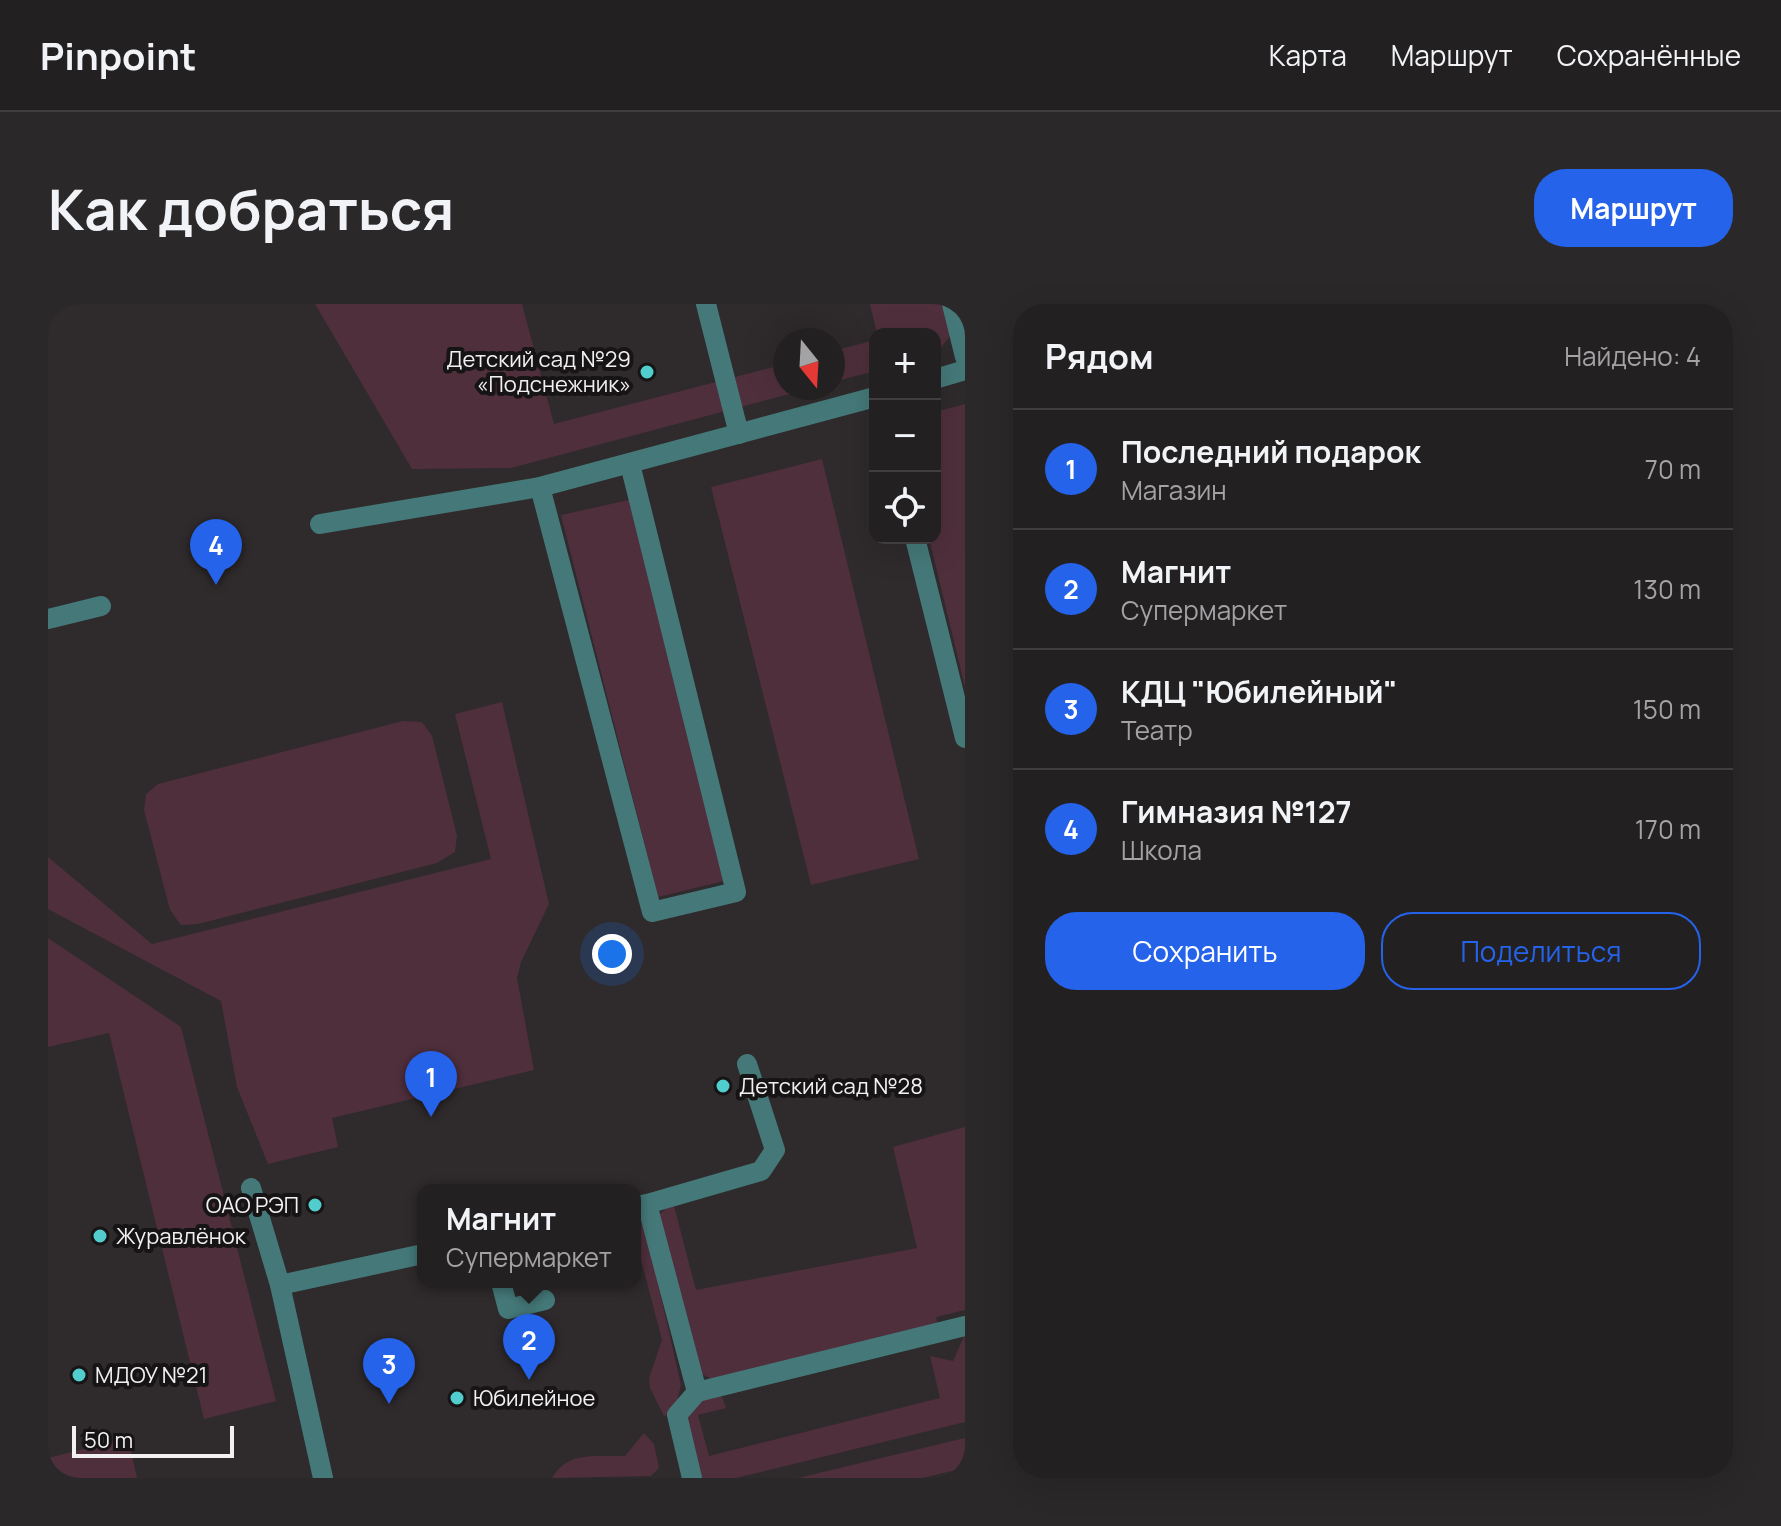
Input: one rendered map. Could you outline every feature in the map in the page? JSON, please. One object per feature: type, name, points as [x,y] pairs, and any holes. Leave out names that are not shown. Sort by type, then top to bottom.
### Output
[{"type":"lane","points":[[706,304],[739,434]]},
{"type":"lane","points":[[952,304],[965,357]]},
{"type":"lane","points":[[941,377],[965,370]]},
{"type":"lane","points":[[320,524],[540,487],[869,399]]},
{"type":"lane","points":[[540,487],[652,912],[736,892],[630,464]]},
{"type":"lane","points":[[916,544],[965,738]]},
{"type":"lane","points":[[48,619],[101,606]]},
{"type":"lane","points":[[697,1392],[641,1205],[761,1171],[775,1150],[747,1064]]},
{"type":"lane","points":[[251,1188],[280,1285],[323,1478]]},
{"type":"lane","points":[[280,1285],[417,1255]]},
{"type":"lane","points":[[503,1288],[508,1309],[545,1300]]},
{"type":"lane","points":[[692,1478],[677,1415],[697,1392],[965,1326]]},
{"type":"shaded area","points":[[315,304],[522,304],[554,424],[773,367],[773,398],[511,468],[412,469]]},
{"type":"shaded area","points":[[870,304],[944,304],[952,334],[941,348],[941,328],[876,328]]},
{"type":"shaded area","points":[[869,342],[869,373],[845,379],[845,348]]},
{"type":"shaded area","points":[[965,404],[965,687],[930,544],[941,544],[941,410]]},
{"type":"shaded area","points":[[822,459],[919,859],[811,885],[711,487]]},
{"type":"shaded area","points":[[629,500],[724,881],[658,897],[561,515]]},
{"type":"shaded area","points":[[502,702],[549,904],[521,962],[517,978],[534,1070],[332,1118],[338,1147],[268,1164],[237,1087],[221,1001],[48,909],[48,857],[152,944],[491,859],[455,714]]},
{"type":"shaded area","points":[[403,721],[422,722],[432,736],[457,836],[455,852],[437,863],[198,924],[181,925],[170,910],[144,810],[146,794],[158,784]]},
{"type":"shaded area","points":[[48,938],[181,1027],[276,1401],[204,1419],[109,1033],[48,1047]]},
{"type":"shaded area","points":[[965,1127],[965,1310],[936,1317],[938,1326],[712,1379],[698,1372],[657,1217],[673,1202],[696,1290],[917,1248],[893,1147]]},
{"type":"shaded area","points":[[641,1224],[645,1226],[681,1385],[674,1413],[664,1416],[650,1388],[649,1378],[662,1340],[641,1260]]},
{"type":"shaded area","points":[[965,1334],[965,1422],[736,1478],[702,1478],[685,1417],[695,1401],[714,1395],[722,1397],[726,1408],[698,1415],[709,1456],[940,1398],[930,1356],[953,1361]]},
{"type":"shaded area","points":[[644,1433],[654,1444],[659,1468],[651,1476],[552,1478],[574,1459],[625,1456]]},
{"type":"shaded area","points":[[128,1438],[137,1478],[48,1478],[48,1458]]},
{"type":"shaded area","points":[[965,1438],[965,1468],[922,1478],[798,1478]]},
{"type":"place","name":"Детский сад №29 «Подснежник»","points":[[647,372]]},
{"type":"place","name":"Гимназия №127","points":[[216,585]]},
{"type":"place","name":"Детский сад №28","points":[[723,1086]]},
{"type":"place","name":"Последний подарок","points":[[431,1117]]},
{"type":"place","name":"ОАО РЭП","points":[[315,1205]]},
{"type":"place","name":"Журавлёнок","points":[[100,1236]]},
{"type":"place","name":"МДОУ №21","points":[[79,1375]]},
{"type":"place","name":"Магнит","points":[[529,1380]]},
{"type":"place","name":"Юбилейное","points":[[457,1398]]},
{"type":"place","name":"КДЦ \"Юбилейный\"","points":[[389,1404]]}]
